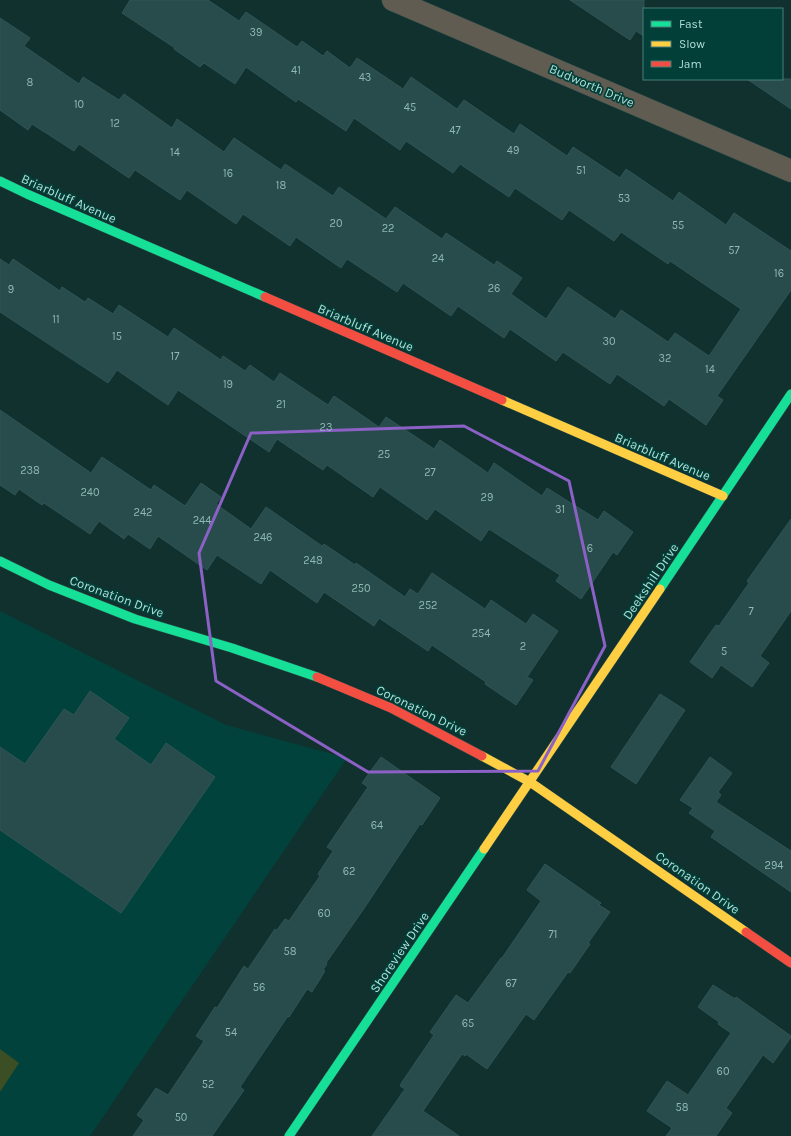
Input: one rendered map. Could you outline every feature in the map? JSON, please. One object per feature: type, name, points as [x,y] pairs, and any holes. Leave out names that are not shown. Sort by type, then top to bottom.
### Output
[{"type":"street","name":"Budworth Drive","points":[[393,0],[791,171]]},
{"type":"street","name":"Briarbluff Avenue","points":[[0,181],[49,204],[723,496]]},
{"type":"street","name":"Deekshill Drive","points":[[530,782],[791,394]]},
{"type":"street","name":"Coronation Drive","points":[[0,561],[49,584],[135,618],[312,675],[391,708],[530,782],[791,963]]},
{"type":"street","name":"Shoreview Drive","points":[[289,1136],[530,782]]},
{"type":"highlighted area","points":[[464,426],[569,481],[605,646],[538,771],[368,772],[216,681],[199,553],[251,433]]},
{"type":"shaded area","points":[[0,611],[226,725],[347,758],[90,1136],[0,1136]]},
{"type":"shaded area","points":[[0,1049],[19,1063],[0,1092]]},
{"type":"building","points":[[130,0],[208,0],[239,21],[246,12],[297,47],[302,41],[323,56],[327,51],[350,68],[357,58],[403,89],[411,77],[457,109],[464,100],[514,134],[520,124],[567,156],[573,147],[620,178],[626,169],[673,201],[679,192],[726,225],[734,213],[791,251],[791,290],[717,396],[723,400],[706,425],[669,399],[664,406],[617,374],[610,384],[563,352],[556,361],[510,329],[504,338],[458,306],[451,316],[403,283],[397,292],[347,259],[341,268],[296,237],[290,246],[243,214],[236,224],[187,190],[180,200],[135,170],[129,178],[79,144],[74,151],[32,124],[28,130],[0,110],[0,18],[30,38],[24,46],[79,84],[83,77],[119,100],[124,94],[172,128],[177,119],[224,152],[234,138],[281,170],[285,164],[333,196],[339,187],[386,219],[395,207],[442,239],[446,233],[494,265],[497,261],[522,278],[511,294],[546,319],[568,287],[615,319],[621,310],[668,342],[675,333],[709,356],[741,309],[670,261],[668,264],[621,232],[614,241],[569,210],[562,220],[515,188],[509,197],[460,164],[453,173],[406,141],[400,150],[354,118],[346,131],[298,99],[296,102],[246,67],[235,84],[204,63],[200,67],[174,49],[175,48],[122,13]]},
{"type":"building","points":[[570,0],[644,0],[643,35],[636,31],[630,40]]},
{"type":"building","points":[[791,79],[791,109],[748,80]]},
{"type":"building","points":[[0,259],[9,265],[13,259],[60,291],[62,287],[85,302],[88,298],[113,314],[119,305],[168,337],[174,328],[221,360],[223,356],[245,371],[250,365],[274,382],[280,373],[328,405],[334,396],[379,427],[386,417],[434,449],[440,440],[488,473],[494,463],[542,496],[547,488],[598,520],[604,511],[633,532],[617,555],[613,552],[581,599],[556,581],[560,575],[489,529],[481,541],[435,509],[427,520],[380,487],[373,497],[327,465],[323,470],[277,439],[269,452],[178,390],[168,405],[117,370],[108,383],[0,312]]},
{"type":"building","points":[[0,410],[91,473],[102,457],[151,490],[154,485],[185,506],[201,483],[221,497],[216,504],[251,529],[266,507],[322,546],[324,544],[355,565],[356,563],[405,597],[410,589],[418,594],[432,573],[485,609],[491,600],[526,624],[533,614],[558,631],[527,677],[533,680],[516,705],[485,684],[486,682],[432,645],[428,651],[379,618],[374,626],[324,592],[317,603],[270,570],[261,584],[217,555],[207,570],[158,536],[150,549],[128,534],[124,539],[99,521],[90,534],[44,503],[42,505],[19,489],[15,495],[0,485]]},
{"type":"building","points":[[791,519],[791,611],[760,656],[769,663],[752,687],[721,665],[712,678],[690,662],[716,625],[719,626],[749,583],[747,581]]},
{"type":"building","points":[[90,691],[129,718],[114,739],[151,765],[166,743],[215,777],[121,913],[0,830],[0,747],[25,764],[64,709],[74,715]]},
{"type":"building","points":[[660,694],[685,710],[636,784],[611,767]]},
{"type":"building","points":[[381,757],[440,798],[422,825],[420,824],[326,963],[327,964],[323,970],[325,971],[312,992],[307,989],[240,1087],[244,1090],[212,1136],[133,1136],[144,1120],[137,1115],[156,1088],[168,1095],[204,1041],[196,1036],[215,1007],[217,1008],[244,966],[248,969],[275,929],[276,931],[285,919],[289,921],[320,876],[318,874],[333,851],[327,847],[368,787],[362,783]]},
{"type":"building","points":[[710,757],[732,773],[718,792],[721,795],[716,802],[791,851],[791,892],[711,837],[715,831],[689,813],[693,808],[680,800]]},
{"type":"building","points":[[545,864],[601,903],[599,905],[610,912],[588,943],[590,944],[534,1020],[526,1014],[487,1069],[466,1054],[465,1056],[462,1054],[423,1111],[459,1136],[372,1136],[405,1089],[400,1086],[402,1082],[434,1035],[430,1032],[456,995],[468,1003],[502,958],[541,901],[527,890]]},
{"type":"building","points":[[713,985],[735,999],[736,997],[791,1037],[773,1063],[763,1055],[726,1108],[732,1113],[716,1136],[666,1136],[672,1128],[647,1111],[667,1081],[688,1095],[731,1033],[718,1024],[719,1022],[698,1007]]},
{"type":"traffic: fast","points":[[0,181],[265,297]]},
{"type":"traffic: fast","points":[[660,589],[791,394]]},
{"type":"traffic: fast","points":[[0,561],[49,585],[135,619],[232,648],[317,677]]},
{"type":"traffic: fast","points":[[289,1136],[484,849]]},
{"type":"traffic: slow","points":[[502,400],[723,496]]},
{"type":"traffic: slow","points":[[484,849],[660,589]]},
{"type":"traffic: slow","points":[[482,756],[530,782],[746,932]]},
{"type":"traffic: jam","points":[[265,297],[502,400]]},
{"type":"traffic: jam","points":[[317,677],[391,708],[482,756]]},
{"type":"traffic: jam","points":[[746,932],[791,963]]}]
